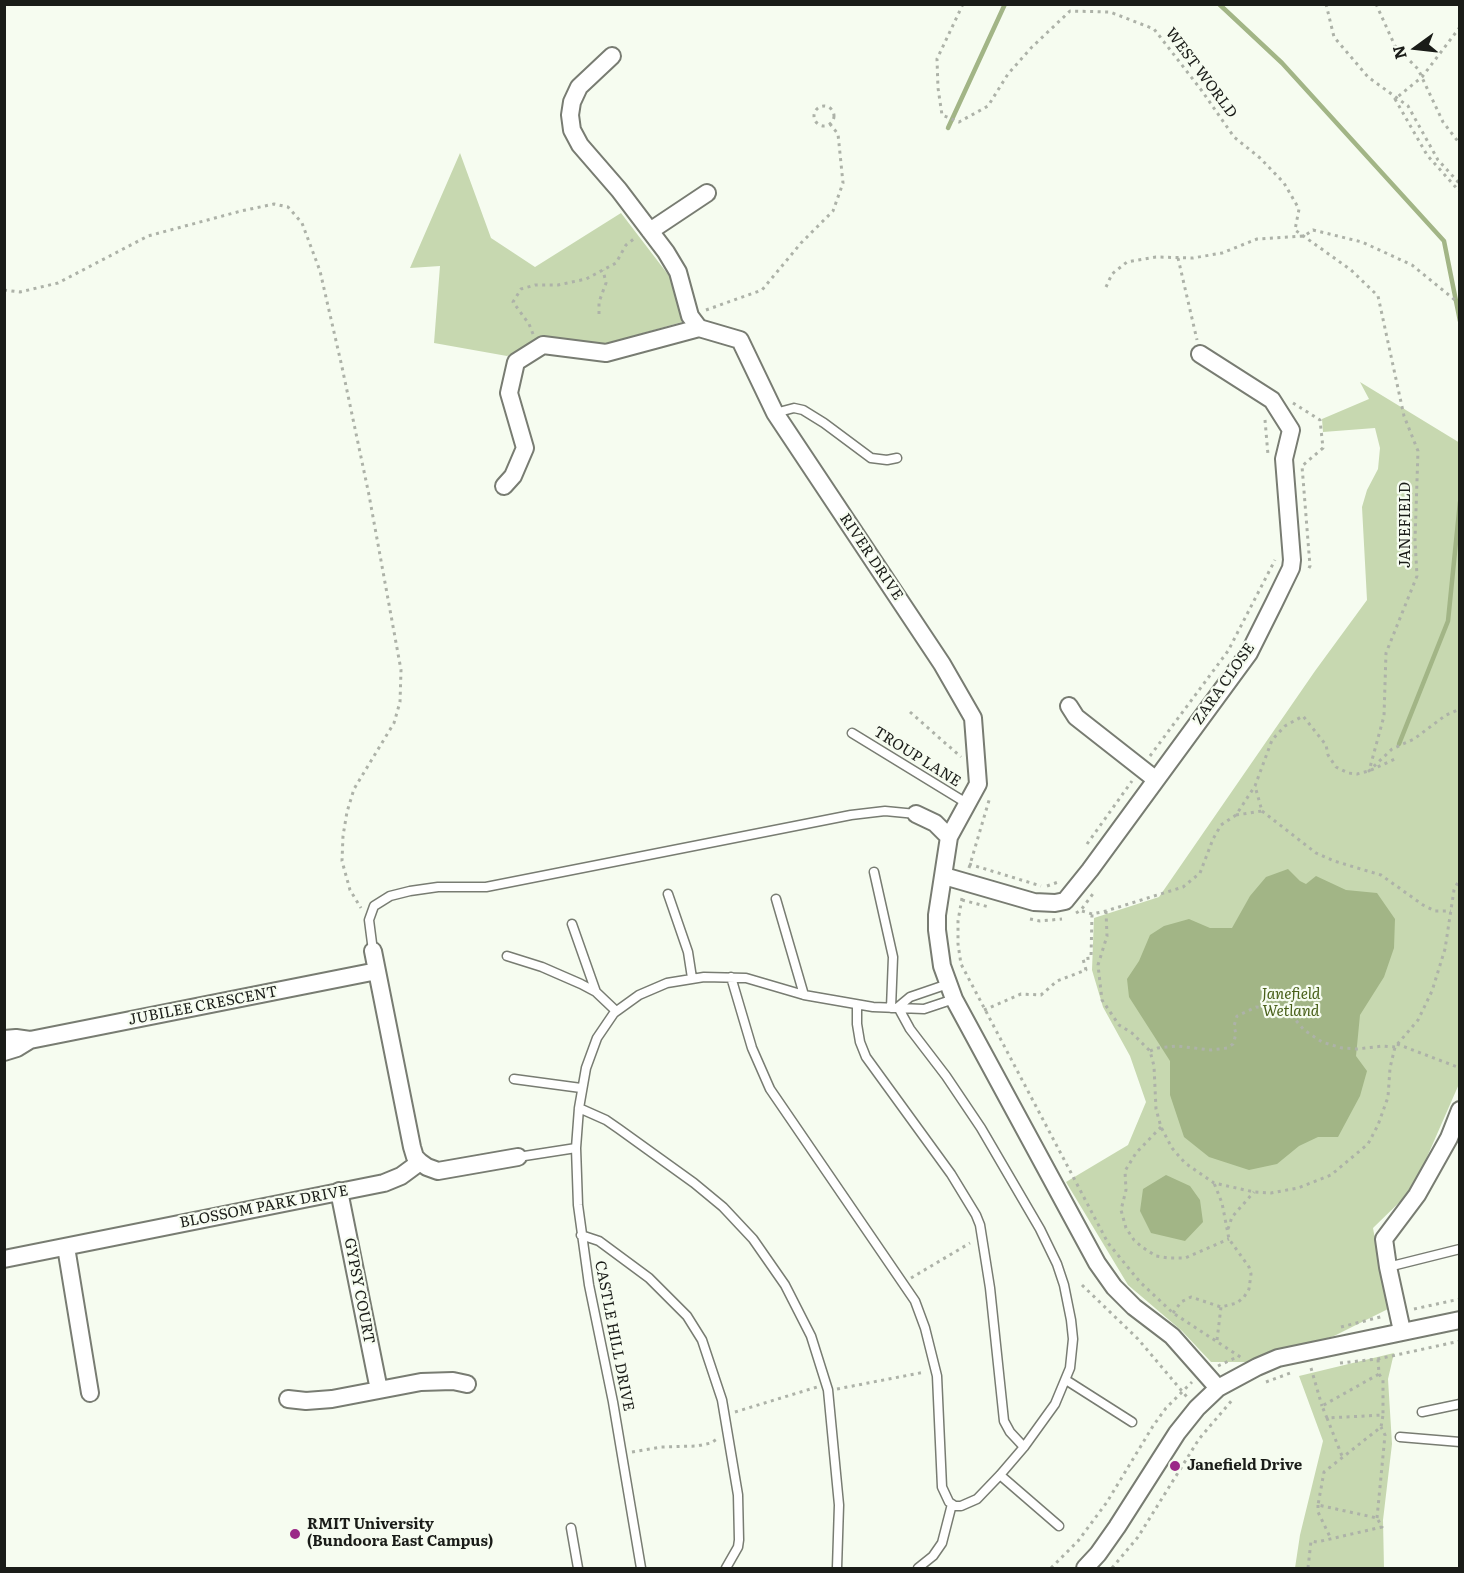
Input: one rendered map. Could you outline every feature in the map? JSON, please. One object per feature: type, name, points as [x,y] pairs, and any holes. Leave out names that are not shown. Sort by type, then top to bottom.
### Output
[{"type":"street","points":[[504,486],[513,476],[525,448],[509,393],[516,362],[543,345],[606,353],[694,322],[678,272],[619,189],[580,145],[573,130],[570,115],[572,102],[579,87],[612,56]]},
{"type":"street","points":[[649,229],[707,193]]},
{"type":"street","name":"RIVER DRIVE","points":[[694,322],[740,340],[775,413],[935,655],[973,718],[978,784],[949,837]]},
{"type":"street","name":"ZARA CLOSE","points":[[944,876],[1034,902],[1065,901],[1249,652],[1291,568],[1284,459],[1291,430],[1272,400],[1200,354]]},
{"type":"street","points":[[1069,706],[1076,717],[1155,779]]},
{"type":"street","points":[[916,814],[935,823],[949,837],[937,915],[937,930],[942,966],[951,992],[1097,1263],[1114,1287],[1172,1336],[1218,1388]]},
{"type":"street","points":[[373,951],[415,1157],[427,1167],[438,1171],[518,1157]]},
{"type":"street","name":"JUBILEE CRESCENT","points":[[4,1039],[30,1040],[377,971]]},
{"type":"street","name":"JUBILEE CRESCENT","points":[[4,1052],[17,1048],[30,1040]]},
{"type":"street","points":[[1402,1331],[1384,1239],[1417,1195],[1449,1138],[1460,1110]]},
{"type":"street","name":"BLOSSOM PARK DRIVE","points":[[4,1259],[392,1180],[420,1162]]},
{"type":"street","name":"GYPSY COURT","points":[[339,1191],[379,1390]]},
{"type":"street","points":[[66,1247],[90,1393]]},
{"type":"street","points":[[1085,1569],[1098,1554],[1177,1433],[1197,1408],[1218,1388],[1278,1358],[1460,1320]]},
{"type":"street","points":[[288,1399],[318,1401],[421,1382],[440,1381],[467,1384]]},
{"type":"lane","points":[[775,413],[787,409],[802,410],[872,458],[886,460],[897,458]]},
{"type":"lane","name":"TROUP LANE","points":[[852,733],[968,804]]},
{"type":"lane","points":[[373,951],[369,920],[374,906],[390,896],[438,887],[486,887],[851,815],[885,811],[916,814]]},
{"type":"lane","points":[[731,977],[752,1048],[770,1089],[903,1283],[921,1314],[936,1369],[943,1493],[952,1504],[961,1506],[977,1498],[1000,1475],[1047,1417],[1066,1380],[1072,1355],[1071,1320],[1064,1285],[1051,1250],[981,1128],[895,1007],[893,957],[874,872]]},
{"type":"lane","points":[[668,894],[688,952],[692,978]]},
{"type":"lane","points":[[776,899],[804,995]]},
{"type":"lane","points":[[572,924],[596,992]]},
{"type":"lane","points":[[507,957],[542,967],[596,992],[616,1011],[653,988],[692,978],[731,977],[763,982],[804,995],[857,1005],[913,1010],[924,1009],[951,992]]},
{"type":"lane","points":[[895,1007],[910,997],[951,992]]},
{"type":"lane","points":[[857,1005],[860,1042],[866,1057],[951,1174],[976,1215],[983,1238],[1004,1421],[1010,1432],[1024,1446]]},
{"type":"lane","name":"CASTLE HILL DRIVE","points":[[616,1011],[597,1038],[581,1088],[576,1178],[581,1235],[641,1569]]},
{"type":"lane","points":[[514,1079],[581,1088]]},
{"type":"lane","points":[[579,1108],[606,1120],[676,1169],[744,1227],[769,1259],[799,1312],[811,1336],[828,1386],[839,1489],[837,1569]]},
{"type":"lane","points":[[518,1157],[576,1148]]},
{"type":"lane","points":[[581,1235],[599,1241],[633,1264],[687,1316],[702,1340],[726,1419],[738,1495],[740,1533],[738,1547],[726,1569]]},
{"type":"lane","points":[[1388,1267],[1460,1249]]},
{"type":"lane","points":[[1066,1380],[1132,1422]]},
{"type":"lane","points":[[1422,1412],[1460,1404]]},
{"type":"lane","points":[[1400,1437],[1460,1442]]},
{"type":"lane","points":[[1000,1475],[1059,1526]]},
{"type":"lane","points":[[924,1567],[942,1543],[952,1504]]},
{"type":"lane","points":[[571,1527],[578,1569]]},
{"type":"path","name":"WEST WORLD","points":[[963,4],[937,59],[942,115],[959,122],[988,106],[1008,75],[1031,48],[1070,11],[1110,12],[1154,29],[1234,137],[1260,158],[1284,183],[1299,208],[1295,230],[1304,236]]},
{"type":"path","points":[[1326,4],[1334,37],[1368,77],[1395,99],[1408,106],[1438,160],[1460,184]]},
{"type":"path","points":[[1376,4],[1395,46],[1418,69],[1443,122],[1460,144]]},
{"type":"path","points":[[1395,99],[1422,77],[1460,27]]},
{"type":"path","points":[[1395,99],[1427,155],[1460,192]]},
{"type":"path","points":[[825,106],[832,110],[834,118],[830,124],[820,126],[814,121],[814,113],[818,107],[825,106]]},
{"type":"path","points":[[694,322],[762,290],[801,243],[833,211],[843,183],[838,134],[830,124]]},
{"type":"path","points":[[4,290],[20,292],[58,283],[148,236],[241,211],[274,204],[288,207],[302,223],[320,271],[342,367],[371,506],[401,670],[400,702],[394,723],[354,789],[342,836],[342,861],[351,890],[369,920]]},
{"type":"path","points":[[539,348],[529,324],[513,302],[521,289],[535,285],[558,285],[586,279],[616,263],[626,245],[649,229]]},
{"type":"path","points":[[1106,287],[1112,274],[1127,262],[1156,257],[1178,258],[1222,253],[1257,239],[1304,236],[1313,230],[1362,242],[1412,265],[1455,300],[1460,300]]},
{"type":"path","name":"JANEFIELD","points":[[1304,236],[1351,270],[1378,296],[1404,416],[1418,451],[1415,540],[1418,576],[1386,653],[1384,716],[1369,771]]},
{"type":"path","points":[[1178,258],[1200,354]]},
{"type":"path","points":[[599,314],[599,302],[606,283],[603,270]]},
{"type":"path","points":[[1263,394],[1269,465]]},
{"type":"path","points":[[1291,401],[1320,420],[1323,448],[1302,466],[1310,566],[1305,576]]},
{"type":"path","points":[[1082,852],[1228,651],[1275,560]]},
{"type":"path","points":[[1369,771],[1392,749],[1414,739],[1446,715],[1460,709]]},
{"type":"path","points":[[910,712],[977,771]]},
{"type":"path","points":[[1096,890],[1081,910],[1092,914],[1106,911],[1183,887],[1200,873],[1221,825],[1236,815],[1255,786],[1272,740],[1285,726],[1303,716],[1326,744],[1328,755],[1335,767],[1348,773],[1358,774],[1395,759]]},
{"type":"path","points":[[1255,786],[1262,811],[1317,853],[1334,861],[1381,874],[1423,905],[1435,911],[1451,910]]},
{"type":"path","points":[[991,795],[969,864],[958,921],[961,964],[1108,1243],[1140,1282],[1173,1313],[1239,1356]]},
{"type":"path","points":[[1236,815],[1262,811]]},
{"type":"path","points":[[969,864],[1044,886],[1061,881],[1065,876]]},
{"type":"path","points":[[1106,911],[1107,936],[1098,965],[1102,999],[1119,1025],[1132,1033],[1150,1051],[1154,1066],[1156,1109],[1161,1127],[1172,1148],[1185,1163],[1214,1183],[1254,1192],[1271,1193],[1298,1188],[1330,1175],[1368,1144],[1388,1097],[1390,1068],[1396,1045],[1418,1020],[1432,991],[1445,949],[1454,890],[1460,878]]},
{"type":"path","points":[[984,1010],[1021,994],[1041,995],[1057,981],[1086,970],[1083,959],[1090,958],[1092,914]]},
{"type":"path","points":[[1150,1051],[1177,1046],[1211,1050],[1227,1048],[1233,1044],[1237,1016],[1256,1007],[1282,1009],[1293,1017],[1304,1030],[1322,1042],[1342,1048],[1357,1049],[1396,1045],[1460,1068]]},
{"type":"path","points":[[1161,1127],[1136,1153],[1125,1172],[1126,1190],[1121,1210],[1126,1228],[1142,1247],[1156,1256],[1169,1258],[1185,1258],[1229,1239]]},
{"type":"path","points":[[1173,1313],[1181,1302],[1191,1297],[1221,1307],[1237,1303],[1249,1288],[1249,1267],[1229,1239],[1222,1203],[1214,1183]]},
{"type":"path","points":[[1228,1231],[1232,1217],[1254,1192]]},
{"type":"path","points":[[903,1283],[966,1245],[983,1238]]},
{"type":"path","points":[[1082,1285],[1138,1339],[1197,1408]]},
{"type":"path","points":[[1217,1340],[1221,1307]]},
{"type":"path","points":[[1333,1363],[1378,1359],[1460,1341]]},
{"type":"path","points":[[1308,1569],[1311,1541],[1317,1542],[1382,1527],[1377,1518],[1385,1435],[1381,1427],[1383,1380],[1379,1374],[1378,1359]]},
{"type":"path","points":[[1264,1383],[1311,1366],[1322,1406],[1342,1456]]},
{"type":"path","points":[[726,1419],[745,1408],[811,1389],[936,1369]]},
{"type":"path","points":[[1322,1406],[1379,1374]]},
{"type":"path","points":[[1112,1569],[1138,1537],[1199,1439],[1233,1398]]},
{"type":"path","points":[[1327,1418],[1383,1414]]},
{"type":"path","points":[[1331,1539],[1318,1512],[1324,1472],[1381,1427]]},
{"type":"path","points":[[622,1454],[706,1444],[714,1442],[728,1432]]},
{"type":"path","points":[[1318,1505],[1377,1518]]},
{"type":"green space","points":[[460,153],[491,238],[535,267],[621,213],[673,281],[682,322],[601,345],[543,339],[507,356],[434,343],[440,266],[410,268]]},
{"type":"green space","name":"Janefield Wetland","points":[[1360,382],[1460,443],[1459,1084],[1413,1189],[1373,1228],[1388,1309],[1334,1336],[1248,1362],[1211,1362],[1182,1331],[1128,1285],[1066,1182],[1128,1145],[1146,1102],[1130,1056],[1103,1007],[1092,970],[1094,918],[1159,897],[1315,671],[1367,600],[1362,507],[1367,490],[1378,469],[1380,448],[1375,428],[1323,432],[1322,419],[1369,399]]},
{"type":"green space","points":[[1394,1353],[1388,1379],[1392,1444],[1383,1520],[1384,1568],[1295,1568],[1300,1535],[1323,1441],[1299,1376]]},
{"type":"shaded area","points":[[1288,869],[1306,884],[1316,876],[1346,890],[1377,893],[1395,919],[1394,948],[1384,977],[1360,1015],[1356,1056],[1367,1071],[1360,1096],[1338,1137],[1318,1137],[1299,1146],[1277,1164],[1249,1170],[1209,1157],[1184,1137],[1170,1095],[1170,1061],[1129,997],[1127,979],[1139,961],[1150,935],[1164,926],[1189,919],[1210,928],[1232,928],[1250,896],[1266,877]]},
{"type":"shaded area","points":[[1166,1175],[1190,1186],[1200,1200],[1203,1222],[1185,1241],[1151,1233],[1140,1211],[1143,1189]]},
{"type":"waterway","points":[[948,128],[1005,4]]},
{"type":"waterway","points":[[1219,4],[1282,63],[1444,241],[1460,321]]},
{"type":"waterway","points":[[1399,744],[1448,621],[1460,502]]},
{"type":"place","name":"Janefield Drive","points":[[1175,1466]]},
{"type":"place","name":"RMIT University (Bundoora East Campus)","points":[[295,1534]]}]
